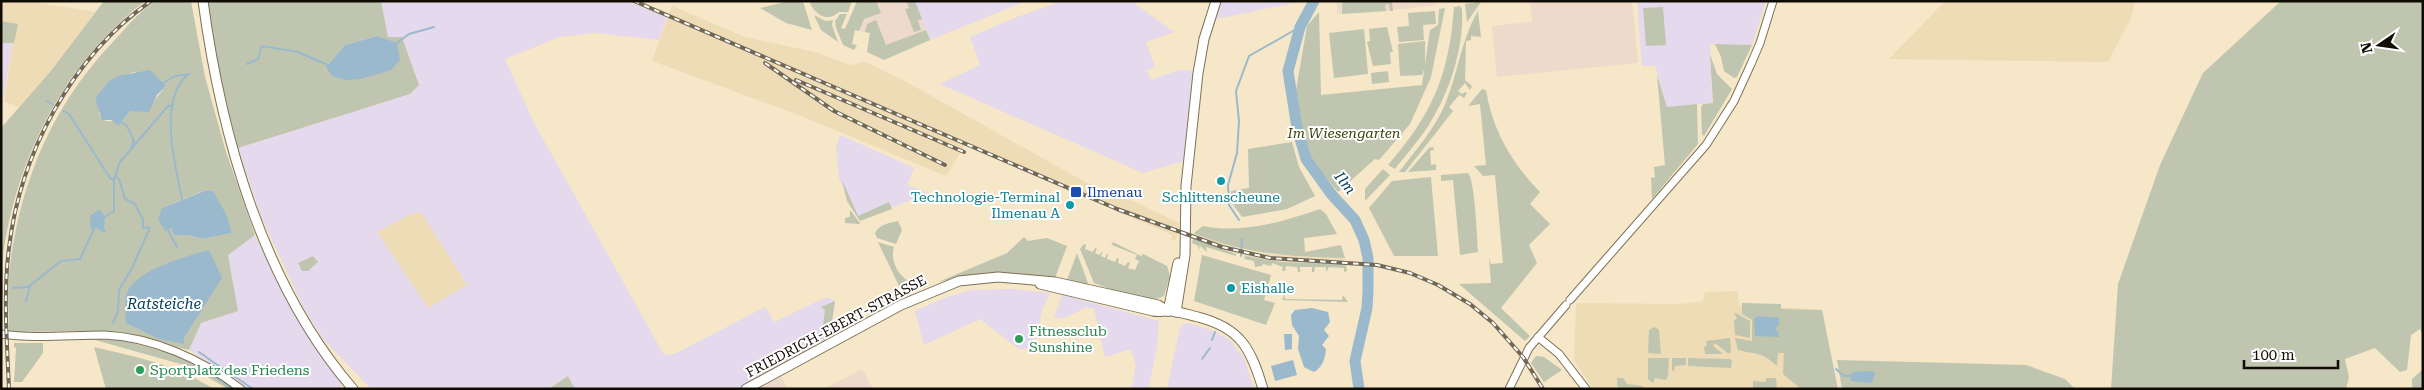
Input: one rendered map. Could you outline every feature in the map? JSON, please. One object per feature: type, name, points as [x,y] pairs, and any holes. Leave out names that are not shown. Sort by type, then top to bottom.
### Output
[{"type":"main road","points":[[202,1],[210,54],[223,112],[240,174],[261,229],[298,310],[327,355],[354,389]]},
{"type":"main road","points":[[1172,311],[1180,254],[1184,247],[1187,227],[1186,186],[1198,73],[1204,39],[1216,1]]},
{"type":"main road","name":"FRIEDRICH-EBERT-STRASSE","points":[[746,389],[838,338],[943,286],[959,281],[998,277],[1028,280],[1052,288],[1153,311],[1172,311],[1217,322],[1235,333],[1252,356],[1263,389]]},
{"type":"street","points":[[1509,389],[1521,360],[1538,337],[1706,145],[1734,101],[1760,43],[1773,1]]},
{"type":"street","points":[[1,334],[106,336],[138,340],[192,358],[241,389]]},
{"type":"street","points":[[1538,337],[1559,354],[1586,389]]},
{"type":"shaded area","points":[[1,1],[28,1],[95,12],[50,72],[19,107],[4,102],[16,24],[1,21]]},
{"type":"shaded area","points":[[381,1],[627,1],[667,17],[659,40],[597,33],[560,37],[505,59],[534,123],[664,355],[675,354],[765,307],[774,322],[827,297],[835,301],[830,339],[737,389],[575,389],[568,376],[549,389],[371,389],[323,339],[304,309],[261,216],[238,148],[410,94],[419,85],[402,37],[388,37]]},
{"type":"shaded area","points":[[863,1],[915,1],[930,40],[884,60],[867,52],[870,33],[855,30]]},
{"type":"shaded area","points":[[915,1],[1026,1],[930,40]]},
{"type":"shaded area","points":[[1063,1],[1131,1],[1174,32],[1146,42],[1155,67],[1147,70],[1151,80],[1179,70],[1193,71],[1183,161],[1143,173],[940,84],[980,65],[970,37],[1017,17]]},
{"type":"shaded area","points":[[1222,1],[1303,1],[1216,19]]},
{"type":"shaded area","points":[[1337,1],[1435,1],[1436,5],[1337,14]]},
{"type":"shaded area","points":[[1530,1],[1632,1],[1638,63],[1497,77],[1492,26],[1532,22]]},
{"type":"shaded area","points":[[1637,1],[1766,1],[1752,45],[1710,44],[1712,103],[1667,107],[1655,66],[1642,66]]},
{"type":"shaded area","points":[[1945,1],[2135,1],[2131,18],[2108,62],[1889,59]]},
{"type":"shaded area","points":[[672,6],[745,37],[815,52],[850,65],[865,62],[903,80],[1094,187],[1135,202],[1179,223],[1176,241],[1171,239],[1172,235],[965,145],[946,176],[799,115],[652,61]]},
{"type":"shaded area","points":[[1,21],[16,24],[1,112]]},
{"type":"shaded area","points":[[840,135],[914,168],[907,185],[928,193],[861,220],[854,213],[839,178],[836,148]]},
{"type":"shaded area","points":[[421,212],[467,285],[428,308],[377,232],[409,215]]},
{"type":"shaded area","points":[[1194,233],[1246,251],[1278,255],[1345,258],[1346,264],[1280,262],[1249,257],[1193,238]]},
{"type":"shaded area","points":[[255,235],[280,287],[341,381],[341,389],[249,389],[189,350],[201,323],[238,311],[228,254]]},
{"type":"shaded area","points":[[1014,289],[1050,293],[1042,310],[1034,349],[1019,349],[980,319],[924,345],[915,311],[947,297],[972,290]]},
{"type":"shaded area","points":[[1738,291],[1739,305],[1822,310],[1837,389],[1593,389],[1574,360],[1576,303],[1680,304],[1703,301],[1705,292]]},
{"type":"shaded area","points":[[1062,295],[1159,321],[1157,348],[1148,389],[1131,389],[1136,366],[1131,349],[1105,357],[1094,309],[1087,307],[1062,319],[1054,317]]},
{"type":"shaded area","points":[[1189,323],[1216,332],[1230,340],[1244,358],[1254,389],[1167,389],[1180,328],[1184,324]]},
{"type":"shaded area","points":[[862,369],[873,389],[824,389]]},
{"type":"shaded area","points":[[781,376],[788,389],[758,389]]},
{"type":"green space","points":[[104,1],[145,1],[117,25],[92,51],[70,80],[51,111],[35,143],[21,177],[11,212],[3,255],[1,308],[1,128],[50,72]]},
{"type":"green space","points":[[156,1],[191,1],[205,77],[226,152],[255,235],[228,255],[238,311],[201,323],[189,350],[108,331],[9,332],[8,282],[14,242],[29,180],[41,150],[71,94],[90,68],[132,20]],"holes":[[[134,72],[166,86],[151,105],[131,111],[122,122],[106,121],[99,114],[99,107],[95,98],[108,82]],[[203,191],[232,233],[203,239],[187,235],[174,235],[171,228],[167,232],[162,208]],[[201,310],[184,338],[184,344],[177,341]]]},
{"type":"green space","points":[[207,1],[381,1],[388,37],[402,37],[419,85],[410,94],[238,148],[219,72]],"holes":[[[377,36],[326,67],[345,45]]]},
{"type":"green space","points":[[789,1],[803,1],[812,30],[786,23],[760,8]]},
{"type":"green space","points":[[809,1],[852,1],[848,12],[839,12],[826,17],[818,14]]},
{"type":"green space","points":[[857,1],[876,1],[881,13],[864,19],[859,31],[855,30],[852,44],[857,45],[854,50],[843,45],[835,21],[840,14],[847,14],[841,28],[845,29]]},
{"type":"green space","points":[[902,1],[915,1],[922,19],[918,20],[921,30],[914,32],[905,9],[909,8],[907,2]]},
{"type":"green space","points":[[1347,1],[1392,1],[1393,11],[1390,11],[1389,4],[1385,5],[1386,11],[1342,14],[1342,3]]},
{"type":"green space","points":[[2281,1],[2423,1],[2423,336],[2420,329],[2411,335],[2407,370],[2400,372],[2375,348],[2345,359],[2349,377],[2346,389],[2111,389],[2118,284],[2160,165],[2203,73]]},
{"type":"green space","points":[[1481,2],[1467,22],[1465,4]]},
{"type":"green space","points":[[1460,6],[1462,9],[1462,22],[1459,50],[1446,91],[1426,130],[1395,169],[1388,165],[1417,128],[1436,92],[1448,53],[1454,7]]},
{"type":"green space","points":[[1663,7],[1666,45],[1646,46],[1643,8]]},
{"type":"green space","name":"Im Wiesengarten","points":[[1445,8],[1431,77],[1410,124],[1379,160],[1375,159],[1338,192],[1310,158],[1301,124],[1296,90],[1307,26],[1319,12],[1321,95],[1422,85],[1430,30],[1438,25],[1439,9]]},
{"type":"green space","points":[[1435,11],[1436,24],[1423,25],[1424,40],[1399,42],[1397,27],[1409,26],[1408,13]]},
{"type":"green space","points":[[1478,11],[1481,37],[1471,36],[1471,40],[1466,41],[1465,80],[1472,86],[1470,90],[1465,83],[1458,91],[1462,94],[1467,93],[1464,98],[1459,95],[1449,107],[1453,111],[1405,172],[1399,172],[1425,138],[1442,111],[1468,32]]},
{"type":"green space","points":[[814,15],[826,21],[833,20],[832,25],[838,42],[821,30]]},
{"type":"green space","points":[[876,20],[886,45],[926,30],[930,40],[884,60],[867,52],[870,33],[865,32],[867,24]]},
{"type":"green space","points":[[1,21],[18,24],[14,43],[1,43]]},
{"type":"green space","points":[[1387,27],[1393,52],[1390,52],[1391,64],[1373,66],[1367,42],[1370,41],[1369,29]]},
{"type":"green space","points":[[1364,29],[1368,74],[1334,78],[1329,33]]},
{"type":"green space","points":[[1425,41],[1425,67],[1422,75],[1400,76],[1398,44]]},
{"type":"green space","points":[[1715,44],[1752,45],[1737,77],[1734,78],[1724,71],[1721,57]]},
{"type":"green space","points":[[1710,54],[1717,74],[1732,89],[1704,136],[1702,134],[1701,107],[1703,104],[1713,103]]},
{"type":"green space","points":[[1388,71],[1389,82],[1372,84],[1371,73]]},
{"type":"green space","points":[[1657,75],[1667,107],[1697,104],[1698,144],[1652,199],[1651,178],[1655,177],[1654,167],[1665,165]]},
{"type":"green space","points":[[1482,89],[1486,90],[1498,132],[1512,158],[1540,192],[1530,204],[1550,224],[1529,245],[1537,263],[1501,308],[1530,336],[1525,341],[1459,284],[1491,283],[1489,258],[1491,264],[1503,263],[1495,175],[1483,176],[1474,166],[1486,165],[1480,104],[1468,106]]},
{"type":"green space","points":[[1292,142],[1299,167],[1315,196],[1287,209],[1242,217],[1232,203],[1231,191],[1249,188],[1248,149]]},
{"type":"green space","points":[[1433,147],[1434,150],[1430,151],[1431,165],[1436,164],[1436,170],[1408,172],[1429,148]]},
{"type":"green space","points":[[1383,169],[1390,175],[1365,201],[1365,189]]},
{"type":"green space","points":[[1468,173],[1474,198],[1478,252],[1460,255],[1453,180],[1441,181],[1441,175]]},
{"type":"green space","points":[[1431,177],[1438,256],[1394,256],[1369,208],[1392,181]]},
{"type":"green space","points":[[842,180],[858,216],[889,202],[892,209],[860,221],[847,201]]},
{"type":"green space","points":[[1320,209],[1326,214],[1337,234],[1304,238],[1305,252],[1341,245],[1345,258],[1306,257],[1249,250],[1194,233],[1203,226],[1233,229],[1248,228],[1277,222]]},
{"type":"green space","points":[[850,210],[860,224],[845,223],[845,218],[850,217]]},
{"type":"green space","points":[[898,221],[902,230],[896,244],[877,238],[875,233],[879,228],[885,224]]},
{"type":"green space","points":[[1024,237],[1028,241],[1047,238],[1067,246],[1055,278],[996,275],[938,282],[1007,253]]},
{"type":"green space","points":[[1193,238],[1236,254],[1236,256],[1206,247],[1207,252],[1199,245],[1200,250],[1197,245],[1192,243]]},
{"type":"green space","points":[[878,242],[894,247],[893,259],[898,271],[907,280],[918,284],[918,289],[908,292],[900,288]]},
{"type":"green space","points":[[1113,242],[1167,266],[1170,276],[1164,296],[1156,299],[1138,298],[1094,283],[1080,249],[1084,244],[1086,245],[1085,249],[1093,252],[1095,248],[1097,249],[1095,253],[1099,255],[1103,251],[1101,256],[1105,258],[1108,254],[1107,259],[1115,262],[1117,258],[1119,259],[1118,263],[1125,266],[1128,262],[1130,263],[1128,268],[1135,270],[1139,261],[1135,259],[1137,255],[1112,245],[1110,249]]},
{"type":"green space","points":[[1077,253],[1088,283],[1085,285],[1067,280]]},
{"type":"green space","name":"Eishalle","points":[[1202,255],[1271,275],[1264,300],[1275,303],[1266,325],[1194,301]]},
{"type":"green space","points":[[313,256],[318,262],[308,271],[302,271],[298,263]]},
{"type":"green space","points":[[1245,256],[1280,262],[1346,264],[1347,271],[1344,272],[1344,268],[1329,267],[1326,272],[1326,267],[1315,267],[1314,272],[1312,272],[1312,267],[1300,267],[1300,272],[1298,272],[1297,267],[1286,266],[1285,271],[1282,271],[1283,267],[1272,263],[1271,266],[1263,264],[1262,266],[1255,267],[1254,261],[1244,259]]},
{"type":"green space","points":[[1285,294],[1285,299],[1342,300],[1343,295],[1348,302],[1282,300]]},
{"type":"green space","points":[[835,301],[830,334],[815,342],[813,339],[819,337],[817,333],[822,333],[825,310],[821,307]]},
{"type":"green space","points":[[1742,303],[1781,304],[1781,309],[1822,310],[1838,389],[1801,389],[1783,374],[1784,353],[1778,353],[1777,366],[1759,354],[1738,350],[1735,338],[1752,341],[1752,320],[1742,314]]},
{"type":"green space","points":[[1734,312],[1750,321],[1750,338],[1735,335],[1734,320],[1737,319]]},
{"type":"green space","points":[[1655,327],[1659,330],[1661,354],[1648,353],[1649,330]]},
{"type":"green space","points":[[1730,338],[1731,351],[1729,354],[1715,343],[1713,346],[1723,354],[1705,354],[1704,347],[1707,346],[1706,341]]},
{"type":"green space","points":[[52,339],[117,339],[166,352],[197,364],[196,367],[191,367],[95,340]]},
{"type":"green space","points":[[14,343],[43,343],[43,353],[22,382],[14,382],[16,348]]},
{"type":"green space","name":"Sportplatz des Friedens","points":[[94,347],[170,368],[199,380],[214,389],[106,389]]},
{"type":"green space","points":[[1536,356],[1544,357],[1562,370],[1544,382],[1531,363]]},
{"type":"green space","points":[[1648,358],[1669,358],[1666,380],[1655,378],[1653,383],[1648,379]]},
{"type":"green space","points":[[1672,358],[1686,358],[1686,365],[1675,366],[1674,371],[1672,371]]},
{"type":"green space","points":[[1688,358],[1730,359],[1732,361],[1731,368],[1688,366]]},
{"type":"green space","points":[[1837,360],[2026,365],[2065,379],[2075,389],[1842,389]]},
{"type":"green space","points":[[202,367],[236,389],[228,389],[197,371]]},
{"type":"green space","points":[[2423,369],[2423,389],[2414,389],[2412,379]]},
{"type":"green space","points":[[568,376],[575,389],[549,389]]},
{"type":"green space","points":[[1617,378],[1623,378],[1627,384],[1643,386],[1643,389],[1621,389],[1617,385]]},
{"type":"green space","points":[[1766,378],[1776,378],[1777,389],[1753,389],[1753,381],[1766,382]]},
{"type":"water","points":[[377,36],[397,43],[400,60],[391,70],[361,79],[345,80],[332,76],[326,67],[345,45]]},
{"type":"water","points":[[150,70],[166,86],[157,95],[149,112],[131,111],[118,126],[111,120],[102,120],[95,98],[108,82],[118,76]]},
{"type":"water","points":[[204,191],[213,191],[226,214],[232,233],[203,239],[187,235],[174,235],[171,228],[166,232],[158,219],[162,208]]},
{"type":"water","points":[[100,209],[105,217],[104,228],[106,231],[104,233],[96,228],[91,230],[90,216]]},
{"type":"water","name":"Ratsteiche","points":[[209,250],[222,278],[184,338],[184,344],[159,339],[126,323],[126,296],[130,287],[138,279],[161,266]]},
{"type":"water","points":[[1312,308],[1328,312],[1330,322],[1324,330],[1329,336],[1322,345],[1326,349],[1324,359],[1320,368],[1314,372],[1304,367],[1298,349],[1299,336],[1292,325],[1291,315],[1295,310]]},
{"type":"water","points":[[1758,316],[1779,318],[1779,324],[1775,329],[1778,331],[1779,337],[1755,336],[1754,319]]},
{"type":"water","points":[[1284,334],[1292,334],[1292,349],[1285,350]]},
{"type":"water","points":[[1293,360],[1297,375],[1275,381],[1271,366]]},
{"type":"water","points":[[1872,371],[1875,373],[1872,383],[1851,381],[1850,376],[1853,372]]},
{"type":"waterway","name":"Ilm","points":[[1314,1],[1300,27],[1288,71],[1297,128],[1306,159],[1332,195],[1355,220],[1364,240],[1368,258],[1368,291],[1367,308],[1355,361],[1359,389]]},
{"type":"waterway","points":[[397,43],[409,34],[434,27]]},
{"type":"waterway","points":[[1239,220],[1229,205],[1228,185],[1237,153],[1239,121],[1236,91],[1249,56],[1300,27]]},
{"type":"waterway","points":[[247,64],[258,59],[262,46],[298,52],[328,65]]},
{"type":"waterway","points":[[163,83],[175,76],[190,74]]},
{"type":"waterway","points":[[182,199],[173,152],[171,117],[173,101],[178,87],[187,75]]},
{"type":"waterway","points":[[47,101],[53,105]]},
{"type":"waterway","points":[[105,217],[114,211],[114,180],[120,162],[168,106],[173,105]]},
{"type":"waterway","points":[[64,111],[69,114],[110,178],[114,180]]},
{"type":"waterway","points":[[122,122],[127,126],[134,141],[130,150]]},
{"type":"waterway","points":[[113,323],[118,311],[119,290],[132,268],[149,230],[149,227],[143,228],[143,220],[135,204],[125,199],[119,179],[115,176]]},
{"type":"waterway","points":[[13,288],[28,287],[61,261],[80,259],[94,229]]},
{"type":"waterway","points":[[168,230],[177,247]]},
{"type":"waterway","points":[[1241,256],[1242,239]]},
{"type":"waterway","points":[[26,301],[30,286]]},
{"type":"waterway","points":[[1212,340],[1215,332]]},
{"type":"waterway","points":[[1202,359],[1210,348]]},
{"type":"waterway","points":[[199,352],[226,371]]},
{"type":"waterway","points":[[1836,369],[1844,376],[1850,376]]},
{"type":"waterway","points":[[209,372],[232,389]]},
{"type":"waterway","points":[[234,376],[253,389]]},
{"type":"railway","points":[[9,389],[6,318],[7,266],[15,213],[25,177],[38,143],[54,110],[74,79],[97,50],[123,24],[151,1]]},
{"type":"railway","points":[[634,1],[1117,209],[1222,247],[1270,258],[1377,265],[1410,273],[1438,285],[1470,304],[1493,323],[1523,357],[1543,389]]},
{"type":"railway","points":[[765,63],[834,111],[945,165]]},
{"type":"railway","points":[[796,80],[964,152]]},
{"type":"place","name":"Schlittenscheune","points":[[1221,181]]},
{"type":"place","name":"Ilmenau","points":[[1076,192]]},
{"type":"place","name":"Technologie-Terminal Ilmenau A","points":[[1070,205]]},
{"type":"place","name":"Eishalle","points":[[1231,288]]},
{"type":"place","name":"Fitnessclub Sunshine","points":[[1019,339]]},
{"type":"place","name":"Sportplatz des Friedens","points":[[140,370]]}]
